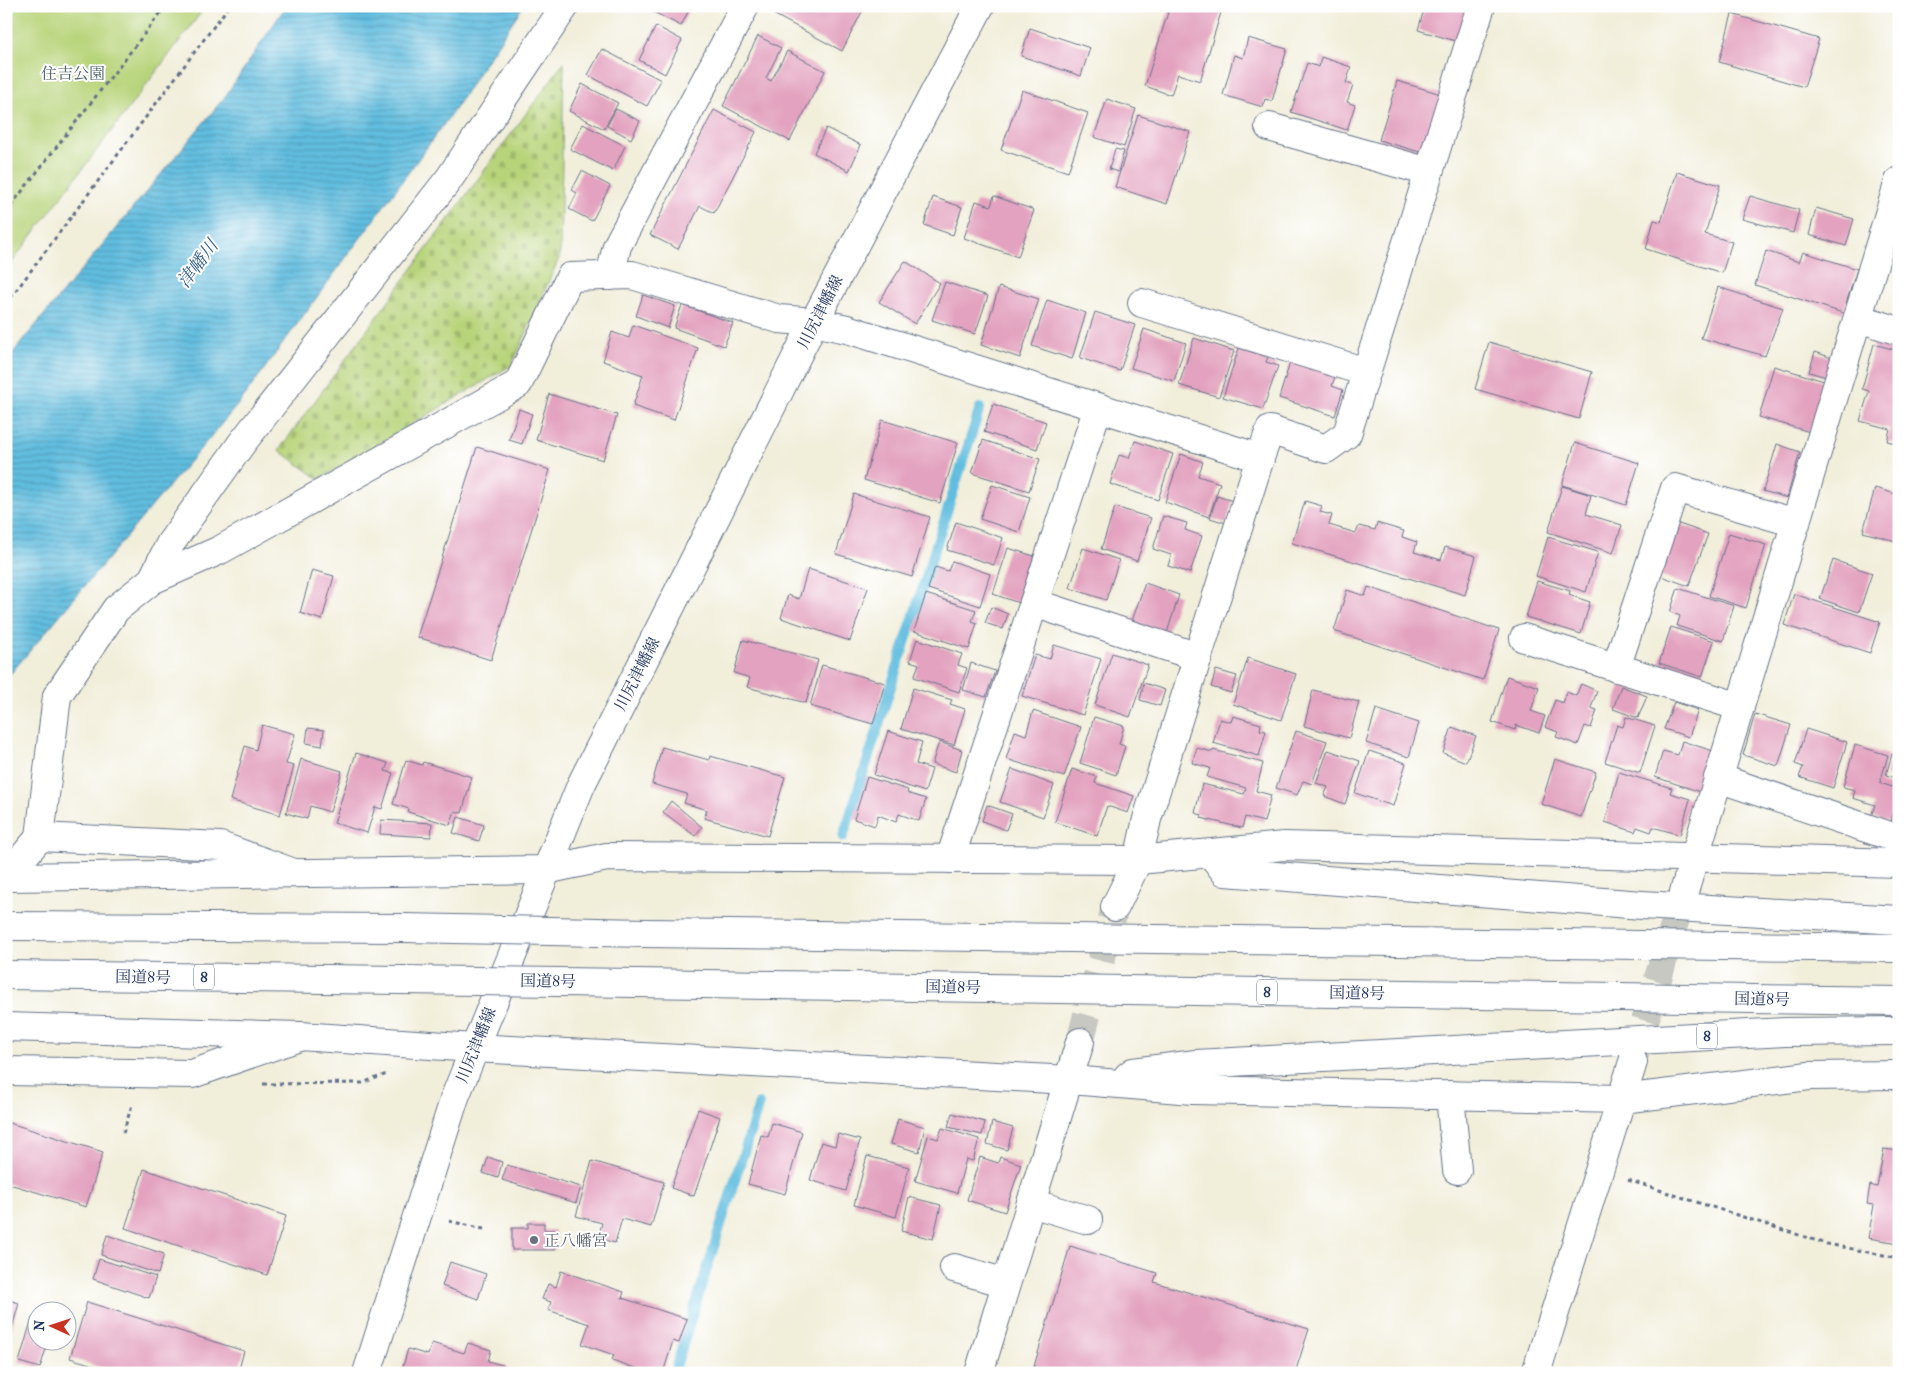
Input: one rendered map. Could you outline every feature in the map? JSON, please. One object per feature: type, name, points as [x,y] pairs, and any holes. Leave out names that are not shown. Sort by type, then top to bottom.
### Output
[{"type":"main road","points":[[152,580],[170,544],[242,443],[449,179],[566,6]]},
{"type":"main road","name":"川尻津幡線","points":[[367,1373],[419,1214],[454,1097],[581,785],[814,322],[980,6]]},
{"type":"main road","points":[[1115,907],[1138,860],[1147,819],[1270,430],[1326,449],[1347,434],[1481,6]]},
{"type":"main road","points":[[610,276],[617,246],[744,8]]},
{"type":"main road","points":[[1269,127],[1429,172]]},
{"type":"main road","points":[[1684,892],[1899,181]]},
{"type":"main road","points":[[6,877],[40,838],[56,696],[116,609],[152,580],[220,550],[518,384],[570,277],[632,275],[778,319],[814,322],[847,329],[1260,458]]},
{"type":"main road","points":[[1142,303],[1366,372]]},
{"type":"main road","points":[[1858,318],[1899,331]]},
{"type":"main road","points":[[950,860],[1098,407]]},
{"type":"main road","points":[[1616,668],[1675,488],[1796,523]]},
{"type":"main road","points":[[1034,603],[1198,657]]},
{"type":"main road","points":[[1524,638],[1740,707]]},
{"type":"main road","points":[[1718,778],[1899,839]]},
{"type":"main road","points":[[40,838],[220,846],[295,873]]},
{"type":"main road","points":[[6,877],[545,870],[607,858],[1138,860],[1212,855],[1284,846],[1899,863]]},
{"type":"main road","points":[[1212,855],[1225,872],[1642,905],[1899,920]]},
{"type":"main road","points":[[14,926],[404,928],[646,933],[1899,948]]},
{"type":"main road","name":"国道8号","points":[[6,975],[636,982],[1899,1001]]},
{"type":"main road","points":[[6,1027],[300,1036],[474,1048],[1070,1080],[1194,1090],[1622,1099],[1809,1076],[1899,1075]]},
{"type":"main road","name":"8","points":[[1117,1084],[1133,1072],[1196,1064],[1785,1032],[1899,1031]]},
{"type":"main road","points":[[6,1071],[192,1074],[300,1036]]},
{"type":"main road","points":[[978,1373],[1070,1080],[1080,1042]]},
{"type":"main road","points":[[1536,1373],[1633,1062]]},
{"type":"main road","points":[[1450,1095],[1456,1170]]},
{"type":"main road","points":[[1031,1203],[1088,1220]]},
{"type":"main road","points":[[954,1268],[1006,1283]]},
{"type":"path","points":[[6,212],[166,6]]},
{"type":"path","points":[[6,304],[229,6]]},
{"type":"path","points":[[1600,1170],[1827,1244],[1899,1258]]},
{"type":"path","points":[[419,1214],[488,1230]]},
{"type":"green space","name":"住吉公園","points":[[6,6],[206,6],[6,270]]},
{"type":"green space","points":[[564,62],[560,256],[512,365],[319,479],[279,450]]},
{"type":"water","name":"津幡川","points":[[286,6],[523,6],[452,113],[240,402],[6,679],[6,361],[224,98]]},
{"type":"building","points":[[642,6],[691,6],[681,26]]},
{"type":"building","points":[[777,6],[865,6],[842,51],[773,14]]},
{"type":"building","points":[[1170,6],[1223,6],[1200,81],[1178,74],[1171,95],[1145,86]]},
{"type":"building","points":[[1425,6],[1469,6],[1459,42],[1418,30]]},
{"type":"building","points":[[1732,14],[1819,39],[1804,87],[1719,62]]},
{"type":"building","points":[[656,26],[682,40],[665,74],[639,60]]},
{"type":"building","points":[[1030,28],[1090,48],[1081,76],[1021,56]]},
{"type":"building","points":[[758,36],[781,48],[766,78],[771,81],[787,51],[825,71],[790,141],[723,106]]},
{"type":"building","points":[[1248,38],[1287,49],[1272,101],[1265,99],[1263,107],[1223,95],[1234,55],[1243,58]]},
{"type":"building","points":[[602,49],[661,80],[647,106],[588,75]]},
{"type":"building","points":[[1321,57],[1351,67],[1346,83],[1353,85],[1347,102],[1355,105],[1347,130],[1291,112],[1307,63],[1319,67]]},
{"type":"building","points":[[1397,81],[1441,94],[1423,153],[1379,140]]},
{"type":"building","points":[[582,84],[618,103],[604,129],[569,111]]},
{"type":"building","points":[[1022,90],[1088,113],[1068,172],[1001,150]]},
{"type":"building","points":[[1107,99],[1136,109],[1124,147],[1094,137]]},
{"type":"building","points":[[616,109],[640,121],[631,139],[607,126]]},
{"type":"building","points":[[714,110],[756,132],[714,213],[700,206],[678,249],[650,235]]},
{"type":"building","points":[[1138,115],[1190,132],[1167,204],[1115,187]]},
{"type":"building","points":[[583,124],[625,146],[613,171],[570,149]]},
{"type":"building","points":[[826,128],[861,145],[849,171],[814,153]]},
{"type":"building","points":[[1115,149],[1124,151],[1118,172],[1109,169]]},
{"type":"building","points":[[582,171],[610,186],[592,221],[569,209],[577,193],[572,190]]},
{"type":"building","points":[[1677,172],[1720,185],[1705,234],[1732,242],[1722,273],[1646,249],[1654,220],[1661,222]]},
{"type":"building","points":[[994,196],[1034,210],[1018,257],[964,238],[976,201],[991,206]]},
{"type":"building","points":[[1750,196],[1799,210],[1793,233],[1742,219]]},
{"type":"building","points":[[933,197],[962,207],[953,235],[924,225]]},
{"type":"building","points":[[1816,208],[1854,219],[1846,246],[1809,235]]},
{"type":"building","points":[[1766,251],[1799,262],[1803,252],[1857,269],[1843,313],[1755,285]]},
{"type":"building","points":[[905,261],[940,283],[915,324],[879,302]]},
{"type":"building","points":[[945,282],[988,296],[975,334],[932,320]]},
{"type":"building","points":[[999,287],[1039,299],[1020,358],[981,345]]},
{"type":"building","points":[[1718,287],[1783,308],[1765,356],[1701,338]]},
{"type":"building","points":[[643,295],[675,306],[668,328],[636,316]]},
{"type":"building","points":[[1047,300],[1086,313],[1072,359],[1032,346]]},
{"type":"building","points":[[682,305],[733,323],[724,346],[674,328]]},
{"type":"building","points":[[1095,312],[1135,325],[1120,371],[1080,358]]},
{"type":"building","points":[[633,325],[698,348],[674,420],[633,406],[643,375],[603,361],[612,332],[629,338]]},
{"type":"building","points":[[1144,329],[1186,343],[1174,381],[1131,368]]},
{"type":"building","points":[[1194,338],[1234,351],[1219,397],[1179,385]]},
{"type":"building","points":[[1489,342],[1592,372],[1579,419],[1475,389]]},
{"type":"building","points":[[1874,344],[1899,351],[1899,444],[1887,441],[1890,429],[1860,421],[1869,391],[1862,389]]},
{"type":"building","points":[[1239,348],[1268,357],[1266,362],[1278,366],[1263,409],[1223,397]]},
{"type":"building","points":[[1815,352],[1832,358],[1826,377],[1809,372]]},
{"type":"building","points":[[1292,356],[1337,370],[1332,386],[1343,390],[1335,416],[1279,398]]},
{"type":"building","points":[[1774,366],[1824,381],[1810,432],[1759,417]]},
{"type":"building","points":[[549,394],[617,415],[603,460],[536,440]]},
{"type":"building","points":[[993,404],[1046,422],[1037,449],[984,432]]},
{"type":"building","points":[[519,409],[532,414],[522,444],[509,440]]},
{"type":"building","points":[[882,420],[958,443],[940,503],[864,480]]},
{"type":"building","points":[[983,440],[1040,459],[1029,491],[972,473]]},
{"type":"building","points":[[1135,441],[1173,454],[1158,500],[1110,484],[1119,455],[1129,458]]},
{"type":"building","points":[[1575,443],[1639,463],[1626,505],[1562,485]]},
{"type":"building","points":[[1777,444],[1800,452],[1787,498],[1763,491]]},
{"type":"building","points":[[477,447],[550,470],[491,660],[417,637]]},
{"type":"building","points":[[1181,454],[1203,462],[1198,476],[1220,483],[1209,517],[1165,502]]},
{"type":"building","points":[[992,485],[1030,497],[1019,532],[980,519]]},
{"type":"building","points":[[1562,486],[1591,495],[1586,514],[1622,525],[1613,553],[1548,532]]},
{"type":"building","points":[[1875,488],[1899,495],[1899,542],[1863,532]]},
{"type":"building","points":[[854,494],[930,517],[912,577],[836,554]]},
{"type":"building","points":[[1217,496],[1233,501],[1226,523],[1210,518]]},
{"type":"building","points":[[1305,501],[1322,506],[1320,512],[1332,515],[1329,525],[1356,533],[1359,526],[1375,530],[1377,523],[1404,531],[1402,537],[1417,542],[1414,552],[1441,560],[1445,547],[1476,556],[1465,595],[1292,543]]},
{"type":"building","points":[[1115,507],[1151,518],[1137,561],[1101,549]]},
{"type":"building","points":[[1163,516],[1187,523],[1185,530],[1202,536],[1190,573],[1168,566],[1171,555],[1153,549]]},
{"type":"building","points":[[956,522],[1003,538],[994,565],[947,550]]},
{"type":"building","points":[[1676,523],[1708,534],[1689,586],[1658,575]]},
{"type":"building","points":[[1729,533],[1766,545],[1746,608],[1709,596]]},
{"type":"building","points":[[1548,537],[1598,552],[1586,592],[1536,576]]},
{"type":"building","points":[[1008,548],[1034,556],[1019,603],[993,594]]},
{"type":"building","points":[[1083,548],[1119,560],[1106,600],[1070,588]]},
{"type":"building","points":[[1833,560],[1872,573],[1859,612],[1820,599]]},
{"type":"building","points":[[952,561],[990,574],[980,606],[928,589],[935,567],[948,571]]},
{"type":"building","points":[[808,569],[868,588],[850,641],[781,618],[788,595],[799,599]]},
{"type":"building","points":[[312,570],[334,576],[322,620],[300,613]]},
{"type":"building","points":[[1537,581],[1570,591],[1569,595],[1590,602],[1581,634],[1526,617]]},
{"type":"building","points":[[1145,583],[1179,595],[1166,636],[1131,624]]},
{"type":"building","points":[[1368,587],[1499,630],[1483,680],[1334,631],[1347,590],[1365,596]]},
{"type":"building","points":[[1678,588],[1734,606],[1723,641],[1677,626],[1680,616],[1670,612]]},
{"type":"building","points":[[926,594],[976,610],[972,621],[977,623],[969,649],[914,631]]},
{"type":"building","points":[[1794,594],[1880,622],[1870,653],[1784,625]]},
{"type":"building","points":[[991,607],[1008,614],[1003,629],[985,623]]},
{"type":"building","points":[[1671,627],[1714,641],[1702,677],[1659,663]]},
{"type":"building","points":[[917,639],[962,654],[958,665],[967,668],[959,692],[914,677],[919,664],[910,661]]},
{"type":"building","points":[[743,640],[818,660],[806,703],[747,687],[750,678],[734,673]]},
{"type":"building","points":[[1054,645],[1101,659],[1083,715],[1022,696],[1035,655],[1050,659]]},
{"type":"building","points":[[1112,653],[1148,665],[1130,717],[1095,705]]},
{"type":"building","points":[[1248,658],[1296,674],[1281,720],[1233,704]]},
{"type":"building","points":[[971,663],[995,671],[986,697],[963,690]]},
{"type":"building","points":[[822,665],[885,683],[873,724],[810,706]]},
{"type":"building","points":[[1216,670],[1237,676],[1231,693],[1211,687]]},
{"type":"building","points":[[1507,676],[1539,687],[1531,711],[1545,716],[1539,733],[1516,725],[1515,730],[1492,722]]},
{"type":"building","points":[[1144,683],[1165,690],[1160,706],[1140,700]]},
{"type":"building","points":[[1581,684],[1597,691],[1591,708],[1597,710],[1591,728],[1585,726],[1578,745],[1556,737],[1558,732],[1545,727],[1555,700],[1563,703],[1567,692],[1576,696]]},
{"type":"building","points":[[1621,686],[1647,696],[1638,718],[1613,709]]},
{"type":"building","points":[[913,688],[952,700],[950,704],[965,709],[954,745],[901,729]]},
{"type":"building","points":[[1313,690],[1359,702],[1349,738],[1304,726]]},
{"type":"building","points":[[1674,702],[1698,710],[1689,737],[1664,729]]},
{"type":"building","points":[[1376,709],[1419,723],[1409,757],[1366,743]]},
{"type":"building","points":[[1033,711],[1081,727],[1064,777],[1006,759],[1015,731],[1026,735]]},
{"type":"building","points":[[1755,714],[1791,725],[1778,766],[1743,755]]},
{"type":"building","points":[[1233,716],[1261,724],[1260,730],[1266,731],[1259,756],[1213,743],[1220,719],[1231,722]]},
{"type":"building","points":[[1094,717],[1124,726],[1119,744],[1125,746],[1116,775],[1080,763]]},
{"type":"building","points":[[1626,717],[1655,726],[1640,773],[1605,762],[1617,725],[1623,727]]},
{"type":"building","points":[[262,725],[295,734],[286,764],[294,766],[280,815],[230,800],[245,746],[256,750]]},
{"type":"building","points":[[1452,727],[1476,736],[1466,762],[1443,753]]},
{"type":"building","points":[[308,728],[324,730],[322,746],[306,743]]},
{"type":"building","points":[[1806,729],[1847,742],[1833,788],[1799,777],[1803,767],[1795,764]]},
{"type":"building","points":[[888,731],[922,742],[916,764],[932,769],[925,792],[874,775]]},
{"type":"building","points":[[1296,731],[1327,741],[1312,784],[1303,781],[1297,795],[1276,788]]},
{"type":"building","points":[[1682,741],[1713,751],[1701,792],[1655,777],[1663,751],[1678,755]]},
{"type":"building","points":[[939,742],[962,750],[956,772],[932,764]]},
{"type":"building","points":[[1855,745],[1888,755],[1880,783],[1899,789],[1891,822],[1871,816],[1875,805],[1853,798],[1855,790],[1843,787]]},
{"type":"building","points":[[662,747],[709,760],[710,756],[785,777],[768,836],[704,818],[707,810],[684,803],[687,794],[652,784]]},
{"type":"building","points":[[1197,748],[1212,752],[1213,750],[1263,763],[1256,791],[1271,795],[1264,822],[1245,817],[1242,828],[1201,818],[1202,815],[1195,813],[1202,784],[1244,794],[1246,788],[1207,777],[1210,768],[1192,763]]},
{"type":"building","points":[[1328,750],[1360,761],[1345,804],[1324,796],[1328,787],[1316,783]]},
{"type":"building","points":[[1369,751],[1406,763],[1393,806],[1355,793]]},
{"type":"building","points":[[356,753],[388,763],[385,771],[393,773],[382,809],[375,807],[367,833],[334,823]]},
{"type":"building","points":[[1892,754],[1899,756],[1899,779],[1886,775]]},
{"type":"building","points":[[301,759],[342,771],[330,812],[310,806],[307,819],[286,813]]},
{"type":"building","points":[[1555,759],[1596,772],[1581,817],[1541,804]]},
{"type":"building","points":[[406,760],[422,765],[423,762],[472,777],[462,813],[455,811],[450,825],[408,812],[409,809],[393,804]]},
{"type":"building","points":[[1012,769],[1054,785],[1043,817],[1000,802]]},
{"type":"building","points":[[1072,769],[1097,777],[1095,783],[1134,796],[1128,813],[1107,806],[1097,836],[1055,822]]},
{"type":"building","points":[[1619,772],[1672,788],[1670,793],[1690,799],[1680,835],[1653,827],[1651,832],[1637,827],[1635,832],[1605,822]]},
{"type":"building","points":[[867,777],[908,790],[907,793],[926,799],[919,821],[899,814],[896,822],[878,815],[875,826],[854,819]]},
{"type":"building","points":[[671,801],[702,827],[695,836],[663,812]]},
{"type":"building","points":[[987,805],[1012,814],[1006,830],[982,821]]},
{"type":"building","points":[[458,817],[484,825],[479,841],[453,833]]},
{"type":"building","points":[[381,820],[432,823],[431,837],[380,834]]},
{"type":"building","points":[[698,1109],[720,1117],[694,1196],[671,1188]]},
{"type":"building","points":[[952,1113],[985,1122],[982,1135],[948,1127]]},
{"type":"building","points":[[898,1119],[925,1127],[919,1152],[891,1144]]},
{"type":"building","points":[[6,1122],[103,1152],[86,1207],[6,1183]]},
{"type":"building","points":[[992,1122],[1013,1128],[1007,1150],[987,1144]]},
{"type":"building","points":[[772,1123],[802,1132],[785,1194],[748,1184],[761,1135],[768,1137]]},
{"type":"building","points":[[942,1128],[979,1139],[973,1161],[966,1159],[957,1193],[915,1181],[928,1136],[938,1139]]},
{"type":"building","points":[[838,1134],[860,1140],[846,1191],[810,1180],[821,1142],[835,1146]]},
{"type":"building","points":[[1884,1149],[1899,1151],[1899,1243],[1868,1238],[1874,1205],[1867,1204],[1870,1185],[1877,1187]]},
{"type":"building","points":[[867,1156],[909,1167],[896,1217],[854,1205]]},
{"type":"building","points":[[488,1157],[502,1162],[498,1178],[483,1173]]},
{"type":"building","points":[[980,1157],[998,1163],[1000,1157],[1021,1164],[1005,1212],[967,1200]]},
{"type":"building","points":[[592,1161],[664,1182],[651,1227],[622,1219],[615,1243],[598,1238],[602,1223],[576,1216]]},
{"type":"building","points":[[507,1165],[581,1187],[576,1203],[502,1180]]},
{"type":"building","points":[[144,1169],[286,1216],[267,1275],[125,1228]]},
{"type":"building","points":[[909,1197],[941,1205],[933,1239],[901,1231]]},
{"type":"building","name":"正八幡宮","points":[[528,1223],[544,1223],[544,1230],[555,1230],[555,1250],[512,1250],[512,1228],[528,1228]]},
{"type":"building","points":[[107,1235],[164,1254],[158,1274],[101,1255]]},
{"type":"building","points":[[1070,1246],[1157,1273],[1154,1282],[1309,1329],[1295,1373],[1032,1373]]},
{"type":"building","points":[[99,1259],[156,1277],[149,1298],[93,1279]]},
{"type":"building","points":[[450,1262],[486,1274],[478,1299],[442,1286]]},
{"type":"building","points":[[561,1271],[624,1292],[622,1298],[687,1319],[679,1343],[673,1341],[663,1373],[649,1373],[612,1360],[614,1355],[582,1344],[589,1324],[548,1310],[551,1302],[542,1299],[548,1284],[556,1287]]},
{"type":"building","points":[[6,1299],[19,1303],[7,1346],[6,1346]]},
{"type":"building","points":[[87,1302],[244,1351],[238,1373],[119,1373],[70,1358],[72,1352],[78,1352],[78,1332]]},
{"type":"building","points":[[28,1332],[28,1352],[45,1352],[40,1368],[19,1362]]},
{"type":"building","points":[[432,1343],[464,1353],[468,1343],[491,1350],[488,1361],[506,1366],[504,1373],[401,1373],[408,1349],[428,1355]]},
{"type":"waterway","points":[[843,837],[980,408]]},
{"type":"waterway","points":[[674,1373],[759,1104]]},
{"type":"tunnel","points":[[1633,1061],[1684,892]]},
{"type":"tunnel","points":[[1080,1042],[1115,907]]},
{"type":"place","name":"正八幡宮","points":[[534,1240]]}]
